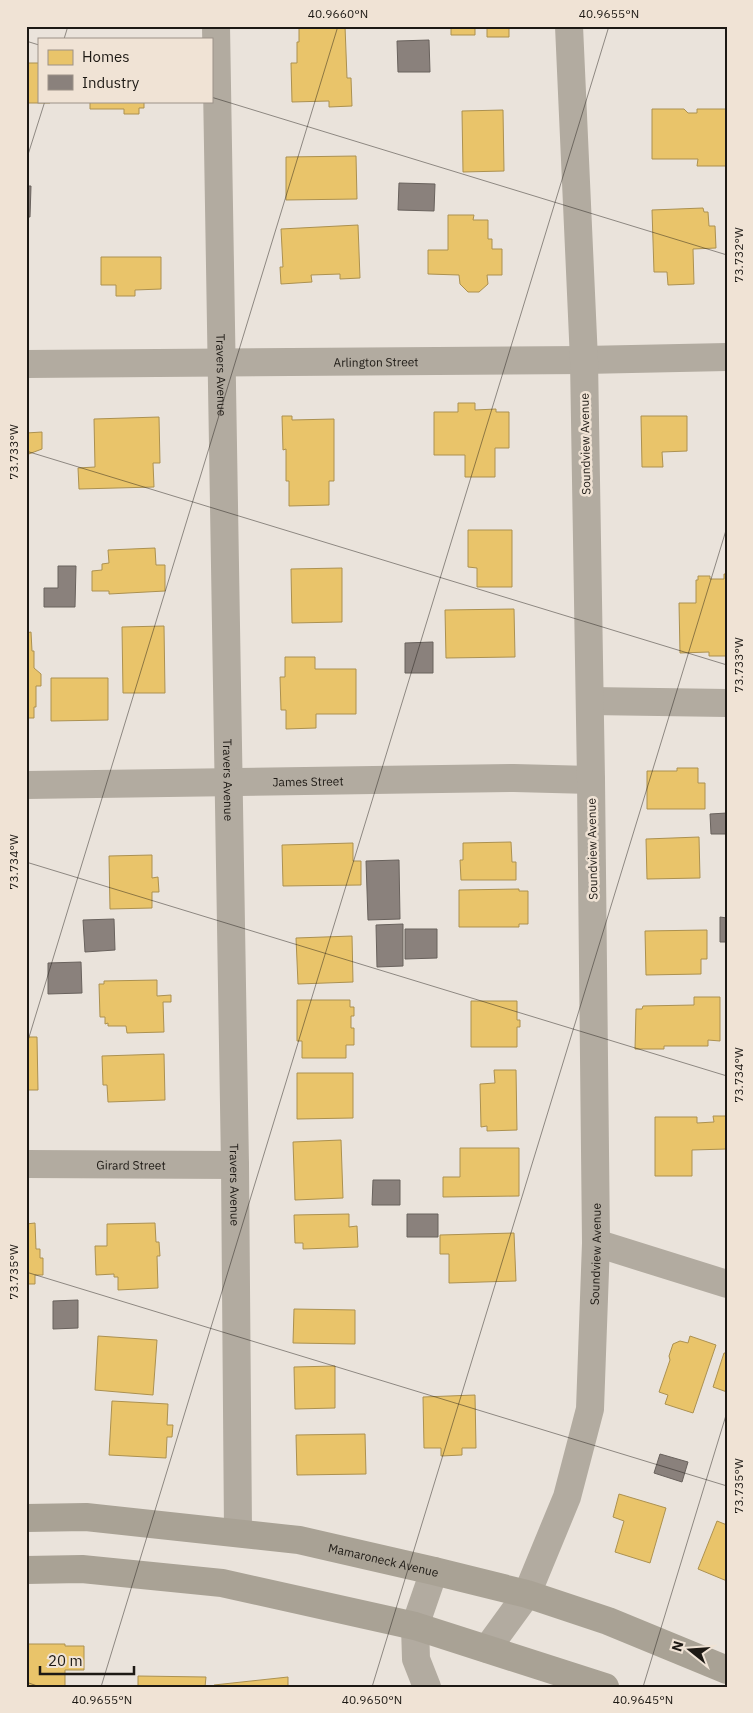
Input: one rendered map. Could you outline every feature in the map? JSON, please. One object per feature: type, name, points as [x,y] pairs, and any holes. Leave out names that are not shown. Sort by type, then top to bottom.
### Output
[{"type":"main road","name":"Mamaroneck Avenue","points":[[26,1518],[86,1516],[299,1540],[526,1594],[608,1621],[727,1670]]},
{"type":"main road","points":[[26,1570],[82,1569],[222,1583],[415,1626],[605,1687]]},
{"type":"street","name":"Travers Avenue","points":[[216,26],[236,1165],[238,1532]]},
{"type":"street","name":"Soundview Avenue","points":[[487,1649],[526,1594],[567,1497],[590,1409],[596,1243],[590,701],[584,360],[569,26]]},
{"type":"street","name":"Arlington Street","points":[[26,364],[584,360],[727,357]]},
{"type":"street","points":[[590,701],[727,703]]},
{"type":"street","name":"James Street","points":[[26,785],[514,778],[591,780]]},
{"type":"street","name":"Girard Street","points":[[26,1164],[236,1165]]},
{"type":"street","points":[[596,1243],[727,1284]]},
{"type":"street","points":[[427,1687],[416,1659],[415,1626],[434,1571]]},
{"type":"building: Homes","points":[[299,26],[345,26],[347,78],[351,78],[352,106],[329,107],[329,101],[292,102],[291,63],[297,63]]},
{"type":"building: Homes","points":[[451,26],[475,26],[475,35],[451,35]]},
{"type":"building: Homes","points":[[487,26],[509,26],[509,37],[487,37]]},
{"type":"building: Homes","points":[[26,63],[38,63],[38,102],[50,103],[26,103]]},
{"type":"building: Homes","points":[[90,102],[144,102],[144,108],[139,108],[139,114],[124,114],[124,109],[90,109]]},
{"type":"building: Homes","points":[[652,109],[684,109],[688,113],[697,113],[697,109],[726,109],[726,166],[697,166],[698,159],[652,159]]},
{"type":"building: Homes","points":[[503,110],[504,171],[463,172],[462,111]]},
{"type":"building: Homes","points":[[356,156],[357,199],[286,200],[286,157]]},
{"type":"building: Homes","points":[[703,208],[704,212],[708,212],[709,226],[715,226],[716,248],[693,249],[694,284],[668,285],[667,272],[654,272],[652,210]]},
{"type":"building: Homes","points":[[448,215],[474,215],[473,220],[488,220],[488,239],[492,239],[492,249],[502,249],[502,275],[487,275],[488,284],[479,292],[468,292],[460,284],[459,275],[428,274],[428,250],[448,250]]},
{"type":"building: Homes","points":[[358,225],[360,278],[340,279],[340,274],[311,275],[312,282],[281,284],[280,267],[283,267],[281,229]]},
{"type":"building: Homes","points":[[101,257],[161,257],[161,289],[135,290],[135,296],[116,296],[116,285],[101,285]]},
{"type":"building: Homes","points":[[458,403],[475,403],[475,410],[496,409],[496,412],[509,412],[509,448],[495,448],[495,477],[465,477],[465,455],[434,455],[434,412],[458,412]]},
{"type":"building: Homes","points":[[282,416],[292,416],[292,420],[334,419],[334,481],[329,481],[329,505],[289,506],[289,481],[286,481],[286,449],[283,450]]},
{"type":"building: Homes","points":[[641,416],[687,416],[687,451],[662,452],[663,467],[642,467]]},
{"type":"building: Homes","points":[[159,417],[160,463],[153,463],[154,487],[79,489],[78,468],[95,467],[94,419]]},
{"type":"building: Homes","points":[[42,432],[42,449],[26,455],[26,433]]},
{"type":"building: Homes","points":[[468,530],[512,530],[512,587],[477,587],[477,568],[468,567]]},
{"type":"building: Homes","points":[[155,548],[156,565],[165,565],[165,591],[109,594],[109,591],[92,591],[92,571],[102,570],[102,564],[109,563],[108,550]]},
{"type":"building: Homes","points":[[342,568],[342,622],[292,623],[291,569]]},
{"type":"building: Homes","points":[[724,574],[727,574],[727,656],[709,656],[709,652],[680,653],[679,603],[696,603],[696,580],[698,580],[698,576],[710,576],[710,579],[724,579]]},
{"type":"building: Homes","points":[[514,609],[515,657],[446,658],[445,610]]},
{"type":"building: Homes","points":[[164,626],[165,693],[123,693],[122,627]]},
{"type":"building: Homes","points":[[31,632],[34,668],[41,674],[41,686],[36,686],[34,718],[26,718],[26,633]]},
{"type":"building: Homes","points":[[285,657],[315,657],[315,669],[356,669],[356,714],[316,714],[316,728],[286,729],[286,710],[281,710],[280,677],[285,677]]},
{"type":"building: Homes","points":[[51,678],[108,678],[108,720],[51,721]]},
{"type":"building: Homes","points":[[677,768],[698,768],[698,783],[705,783],[705,809],[647,809],[647,771],[677,771]]},
{"type":"building: Homes","points":[[699,837],[700,878],[647,879],[646,839]]},
{"type":"building: Homes","points":[[511,842],[512,862],[516,862],[516,880],[461,880],[460,860],[463,860],[463,843]]},
{"type":"building: Homes","points":[[353,843],[353,861],[361,861],[361,885],[283,886],[282,845]]},
{"type":"building: Homes","points":[[152,855],[152,878],[158,877],[159,892],[152,892],[152,908],[110,909],[109,856]]},
{"type":"building: Homes","points":[[519,889],[519,891],[528,891],[528,924],[519,924],[519,927],[459,927],[459,890]]},
{"type":"building: Homes","points":[[707,930],[707,959],[701,959],[701,974],[646,975],[645,931]]},
{"type":"building: Homes","points":[[352,936],[353,982],[298,984],[296,938]]},
{"type":"building: Homes","points":[[157,980],[157,996],[171,995],[171,1002],[163,1002],[164,1032],[127,1033],[126,1026],[108,1026],[108,1023],[105,1024],[105,1017],[100,1017],[99,984],[104,984],[104,981]]},
{"type":"building: Homes","points":[[694,997],[720,997],[720,1041],[708,1040],[708,1046],[664,1046],[664,1049],[635,1049],[636,1009],[642,1009],[643,1006],[694,1005]]},
{"type":"building: Homes","points":[[297,1000],[350,1000],[350,1007],[354,1007],[354,1016],[351,1016],[351,1028],[354,1028],[354,1045],[346,1045],[346,1058],[302,1058],[302,1041],[297,1041]]},
{"type":"building: Homes","points":[[471,1001],[517,1001],[517,1020],[520,1020],[520,1027],[517,1027],[517,1047],[471,1047]]},
{"type":"building: Homes","points":[[26,1037],[37,1037],[38,1090],[26,1090]]},
{"type":"building: Homes","points":[[164,1054],[165,1100],[108,1102],[107,1085],[103,1085],[102,1056]]},
{"type":"building: Homes","points":[[494,1070],[516,1070],[517,1130],[487,1131],[487,1126],[481,1127],[480,1084],[495,1083]]},
{"type":"building: Homes","points":[[297,1073],[353,1073],[353,1118],[297,1119]]},
{"type":"building: Homes","points":[[713,1116],[727,1116],[727,1149],[692,1150],[692,1176],[655,1176],[655,1117],[697,1117],[697,1123],[714,1122]]},
{"type":"building: Homes","points":[[341,1140],[343,1198],[295,1200],[293,1142]]},
{"type":"building: Homes","points":[[460,1148],[519,1148],[519,1196],[443,1197],[443,1177],[460,1177]]},
{"type":"building: Homes","points":[[349,1214],[349,1227],[357,1226],[358,1247],[303,1249],[303,1243],[295,1243],[294,1215]]},
{"type":"building: Homes","points":[[35,1223],[36,1249],[40,1249],[40,1258],[43,1258],[43,1275],[35,1275],[35,1284],[26,1284],[26,1224]]},
{"type":"building: Homes","points":[[155,1223],[156,1242],[159,1242],[160,1256],[157,1256],[158,1288],[118,1290],[118,1277],[114,1277],[114,1274],[96,1275],[95,1246],[107,1246],[107,1224]]},
{"type":"building: Homes","points":[[514,1233],[516,1281],[449,1283],[449,1254],[440,1254],[440,1235]]},
{"type":"building: Homes","points":[[294,1309],[355,1310],[355,1344],[293,1343]]},
{"type":"building: Homes","points":[[98,1336],[157,1340],[153,1395],[95,1390]]},
{"type":"building: Homes","points":[[690,1336],[716,1345],[693,1413],[665,1404],[668,1395],[659,1392],[670,1360],[669,1356],[673,1344],[680,1341],[688,1343]]},
{"type":"building: Homes","points":[[724,1353],[727,1353],[727,1392],[713,1387]]},
{"type":"building: Homes","points":[[335,1366],[335,1408],[295,1409],[294,1367]]},
{"type":"building: Homes","points":[[475,1395],[476,1448],[462,1448],[462,1455],[441,1456],[441,1448],[424,1448],[423,1397]]},
{"type":"building: Homes","points":[[112,1401],[168,1404],[167,1425],[173,1425],[172,1437],[167,1437],[166,1458],[109,1455]]},
{"type":"building: Homes","points":[[365,1434],[366,1474],[297,1475],[296,1435]]},
{"type":"building: Homes","points":[[619,1494],[666,1508],[650,1563],[615,1552],[624,1521],[613,1517]]},
{"type":"building: Homes","points":[[717,1521],[727,1525],[727,1581],[698,1569]]},
{"type":"building: Homes","points":[[26,1644],[84,1646],[84,1670],[65,1670],[65,1687],[26,1687]]},
{"type":"building: Homes","points":[[138,1676],[206,1677],[205,1687],[138,1687]]},
{"type":"building: Homes","points":[[288,1677],[288,1687],[214,1687],[214,1685]]},
{"type":"building: Industry","points":[[429,40],[430,72],[398,72],[397,41]]},
{"type":"building: Industry","points":[[399,183],[435,184],[434,211],[398,210]]},
{"type":"building: Industry","points":[[26,186],[31,186],[30,217],[26,217]]},
{"type":"building: Industry","points":[[58,566],[76,566],[75,607],[44,607],[44,588],[58,588]]},
{"type":"building: Industry","points":[[433,642],[433,673],[405,673],[405,643]]},
{"type":"building: Industry","points":[[727,813],[727,834],[711,834],[710,814]]},
{"type":"building: Industry","points":[[399,860],[400,919],[368,920],[366,861]]},
{"type":"building: Industry","points":[[720,917],[727,918],[727,942],[720,942]]},
{"type":"building: Industry","points":[[114,919],[115,950],[85,952],[83,920]]},
{"type":"building: Industry","points":[[403,924],[403,966],[377,967],[376,925]]},
{"type":"building: Industry","points":[[405,929],[437,929],[437,958],[405,959]]},
{"type":"building: Industry","points":[[81,962],[82,993],[48,994],[48,963]]},
{"type":"building: Industry","points":[[373,1180],[400,1180],[400,1205],[372,1205]]},
{"type":"building: Industry","points":[[407,1214],[438,1214],[438,1237],[407,1237]]},
{"type":"building: Industry","points":[[78,1300],[78,1328],[53,1329],[53,1301]]},
{"type":"building: Industry","points":[[660,1454],[688,1462],[682,1482],[654,1473]]}]
